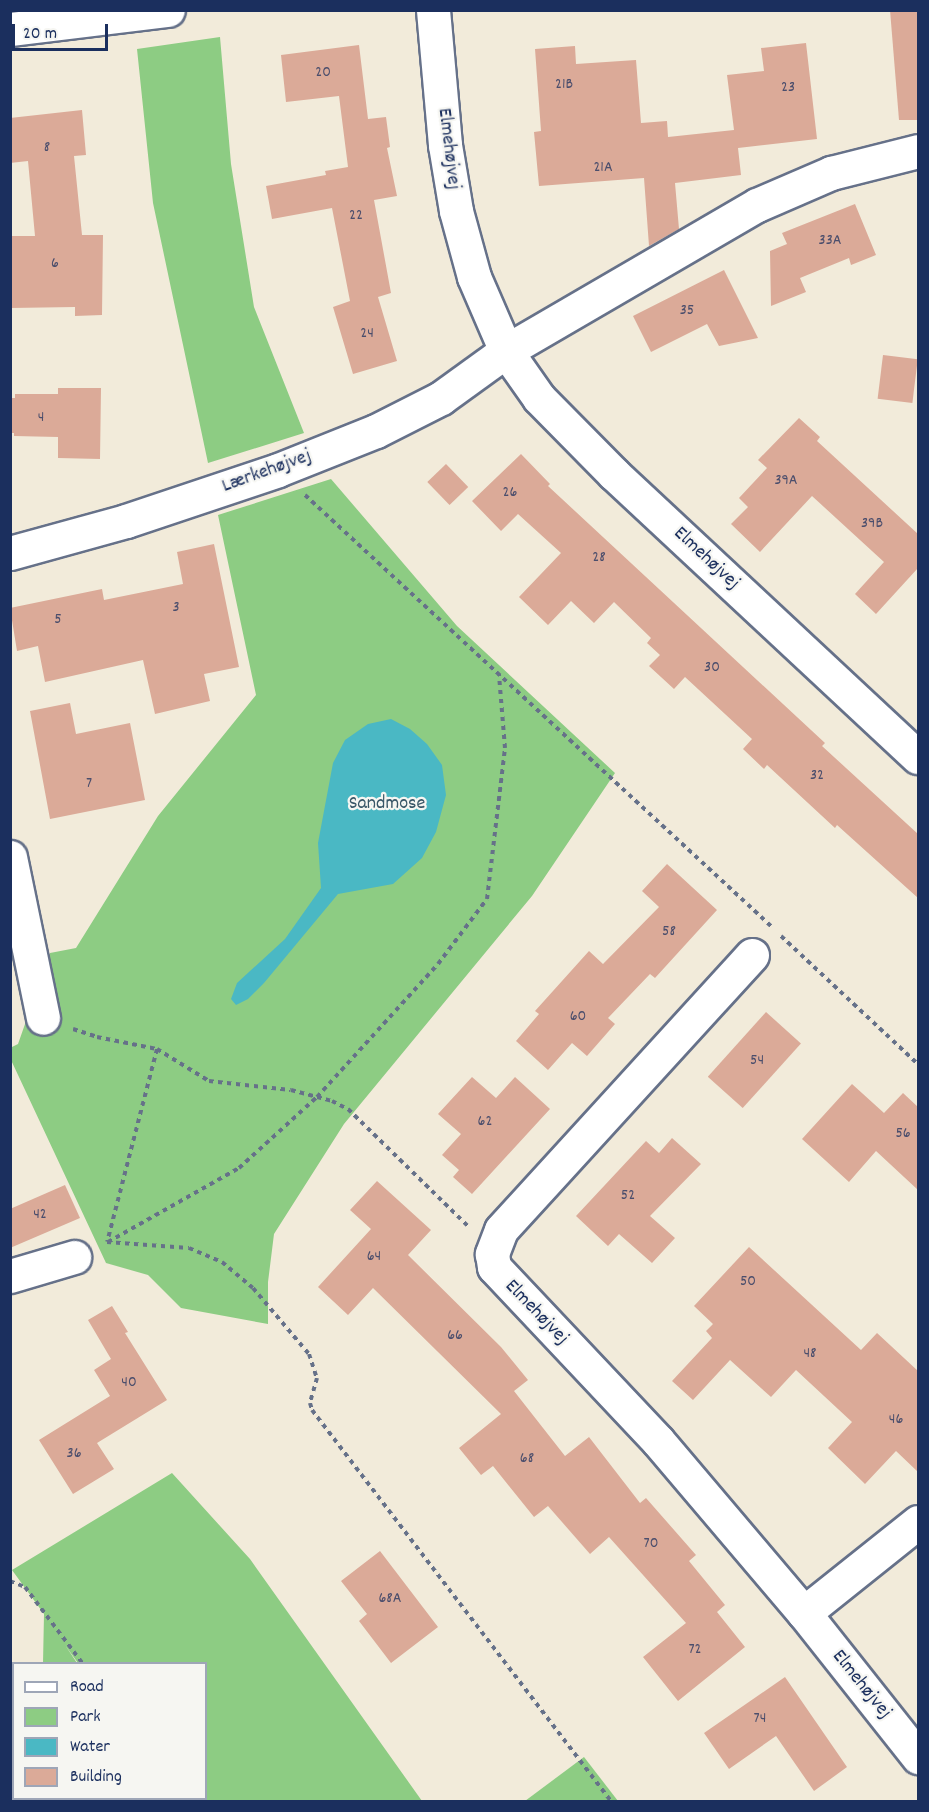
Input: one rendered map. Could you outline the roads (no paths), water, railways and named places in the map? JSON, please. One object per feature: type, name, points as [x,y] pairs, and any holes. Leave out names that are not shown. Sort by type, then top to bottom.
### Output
[{"type":"street","points":[[10,29],[168,10]]},
{"type":"street","name":"Elmehøjvej","points":[[433,10],[446,145],[456,211],[474,277],[506,351],[539,398],[615,474],[918,757]]},
{"type":"street","points":[[506,351],[757,205],[831,173],[918,151]]},
{"type":"street","name":"Lærkehøjvej","points":[[10,553],[126,520],[278,470],[376,431],[441,398],[506,351]]},
{"type":"street","points":[[10,857],[43,1018]]},
{"type":"street","name":"Elmehøjvej","points":[[752,955],[501,1230],[492,1254],[494,1267],[502,1279],[658,1441],[804,1613],[918,1757]]},
{"type":"street","points":[[10,1276],[74,1257]]},
{"type":"street","points":[[804,1613],[918,1522]]},
{"type":"water","points":[[391,719],[410,729],[427,744],[442,765],[446,795],[436,832],[422,858],[393,884],[338,894],[264,983],[248,999],[236,1005],[231,999],[237,983],[285,939],[321,888],[318,843],[333,763],[345,740],[368,724]]},
{"type":"park label","name":"Sandmose","points":[[387,804]]}]
